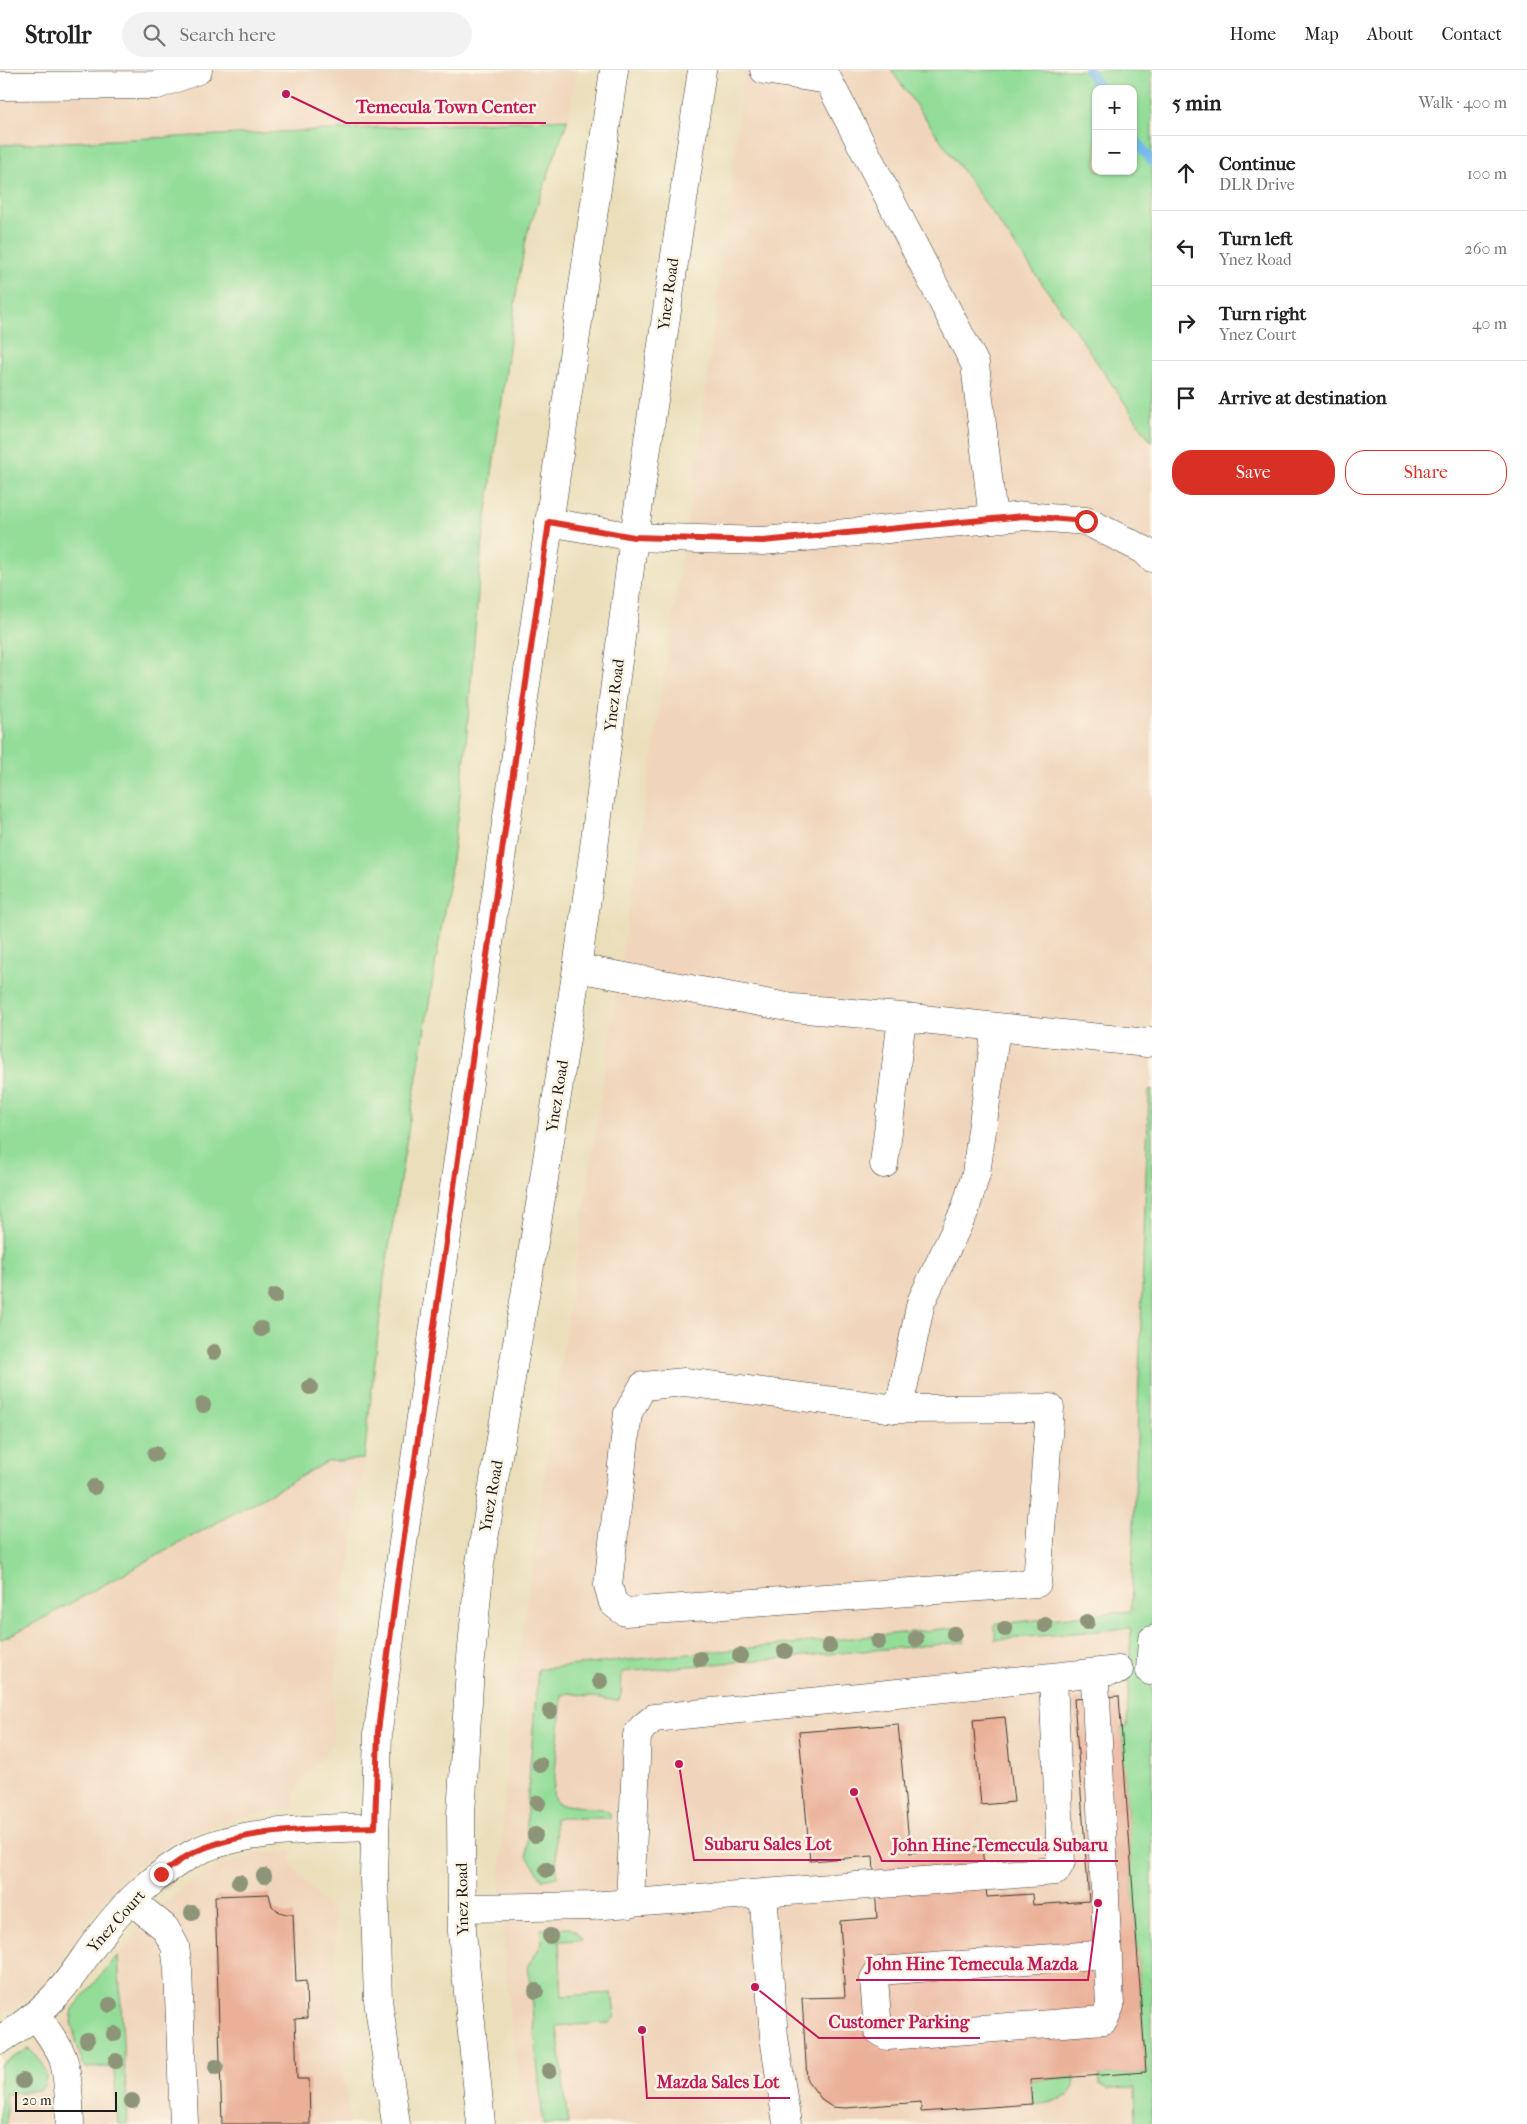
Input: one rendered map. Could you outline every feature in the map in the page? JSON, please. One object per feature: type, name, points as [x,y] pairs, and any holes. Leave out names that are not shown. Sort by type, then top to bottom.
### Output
[{"type":"main road","points":[[0,86],[157,85],[198,70]]},
{"type":"main road","points":[[396,2124],[378,2000],[374,1877],[378,1731],[614,70]]},
{"type":"main road","name":"Ynez Road","points":[[481,2124],[462,1932],[461,1814],[464,1742],[480,1562],[535,1236],[577,968],[634,537],[702,70]]},
{"type":"main road","points":[[764,70],[828,80],[975,364],[992,519]]},
{"type":"main road","points":[[549,522],[634,537],[763,541],[1024,516],[1086,521],[1144,550],[1152,558]]},
{"type":"main road","points":[[577,968],[793,1008],[1147,1043],[1152,1041]]},
{"type":"main road","points":[[884,1164],[902,1018]]},
{"type":"main road","points":[[896,1410],[902,1394],[921,1302],[965,1210],[976,1174],[996,1028]]},
{"type":"main road","points":[[685,1382],[896,1410],[1050,1408],[1037,1583],[625,1612],[613,1603],[608,1585],[628,1413],[643,1386],[685,1382]]},
{"type":"main road","points":[[1150,1671],[1152,1640]]},
{"type":"main road","points":[[630,1904],[637,1735],[654,1718],[1107,1671],[1108,1954],[1110,2006],[1104,2020],[887,2036],[878,2030],[874,1979],[879,1970],[1108,1954]]},
{"type":"main road","points":[[462,1908],[539,1908],[630,1904],[1056,1871],[1061,1862],[1053,1677]]},
{"type":"main road","name":"Ynez Court","points":[[0,2040],[36,2015],[57,1995],[105,1929],[132,1901],[161,1874],[193,1853],[230,1840],[311,1829],[375,1827]]},
{"type":"main road","points":[[763,1893],[774,2037],[787,2124]]},
{"type":"main road","points":[[132,1901],[165,1928],[175,1946],[178,1970],[184,2124]]},
{"type":"main road","points":[[36,2015],[63,2060],[68,2088],[70,2124]]},
{"type":"shaded area","points":[[0,70],[577,70],[568,119],[0,145]]},
{"type":"shaded area","points":[[745,70],[891,70],[1075,330],[1152,443],[1152,2124],[528,2124],[510,2021],[500,1875],[509,1733],[549,1442],[702,424]]},
{"type":"shaded area","points":[[364,1459],[341,1625],[334,1694],[333,1743],[294,1791],[295,1808],[263,1812],[186,1834],[146,1861],[121,1882],[95,1912],[51,1975],[25,2000],[0,2016],[0,1640],[31,1625],[327,1462]]},
{"type":"shaded area","points":[[292,1852],[292,1865],[335,1916],[336,1990],[350,2124],[0,2124],[0,2065],[31,2047],[61,2023],[87,1995],[118,1955],[161,1906],[189,1883],[224,1865],[261,1853]]},
{"type":"green space","points":[[891,70],[1152,70],[1152,443],[1075,330]]},
{"type":"green space","points":[[568,119],[527,234],[517,289],[481,555],[465,756],[450,875],[385,1272],[364,1459],[327,1462],[31,1625],[0,1640],[0,145]]},
{"type":"green space","points":[[1152,1089],[1152,2124],[1136,2124],[1135,2088],[1108,2089],[1100,2084],[1099,2075],[1146,2072],[1121,1727],[1127,1727],[1131,1628],[995,1640],[995,1624],[1131,1611],[1149,1090]]},
{"type":"green space","points":[[962,1627],[965,1642],[622,1672],[621,1695],[618,1701],[569,1693],[562,1695],[553,1795],[557,1804],[602,1809],[610,1813],[610,1818],[555,1818],[557,1877],[543,1880],[527,1856],[527,1803],[538,1669]]},
{"type":"green space","points":[[569,1928],[576,1931],[582,1940],[559,1941],[562,1996],[612,1993],[615,2016],[609,2023],[557,2026],[568,2124],[543,2124],[528,1965],[542,1944],[541,1929]]},
{"type":"green space","points":[[118,1955],[128,2124],[118,2124],[114,2071],[109,2067],[86,2068],[82,2062],[71,2022],[73,2009]]},
{"type":"green space","points":[[28,2049],[41,2061],[45,2071],[46,2076],[43,2088],[5,2094],[7,2124],[0,2124],[0,2065]]},
{"type":"green space","points":[[1075,2077],[1074,2087],[1068,2096],[1055,2101],[1032,2104],[1030,2080]]},
{"type":"building","points":[[1119,1696],[1146,2072],[1030,2080],[1032,2104],[921,2112],[921,2102],[846,2108],[832,2107],[823,2101],[807,2080],[802,1998],[845,1997],[840,1921],[877,1918],[873,1856],[810,1861],[799,1732],[898,1724],[910,1853],[982,1846],[987,1897],[1032,1894],[1033,1905],[1089,1901],[1074,1699]]},
{"type":"building","points":[[1005,1717],[1014,1802],[981,1805],[973,1720]]},
{"type":"building","points":[[269,1894],[272,1906],[277,1911],[293,1914],[296,1982],[306,1981],[307,2018],[295,2019],[297,2079],[309,2079],[310,2124],[222,2124],[215,1896]]},
{"type":"waterway","points":[[1088,70],[1097,85]]},
{"type":"waterway","points":[[1137,142],[1152,161]]},
{"type":"place","name":"Temecula Town Center","points":[[286,94]]},
{"type":"place","name":"Subaru Sales Lot","points":[[679,1764]]},
{"type":"place","name":"John Hine Temecula Subaru","points":[[854,1792]]},
{"type":"place","name":"John Hine Temecula Mazda","points":[[1098,1903]]},
{"type":"place","name":"Customer Parking","points":[[755,1987]]},
{"type":"place","name":"Mazda Sales Lot","points":[[642,2030]]},
{"type":"route","points":[[161,1874],[193,1853],[230,1840],[311,1829],[375,1827],[378,1731],[397,1585],[549,522],[634,537],[763,541],[1024,516],[1086,521]]}]
